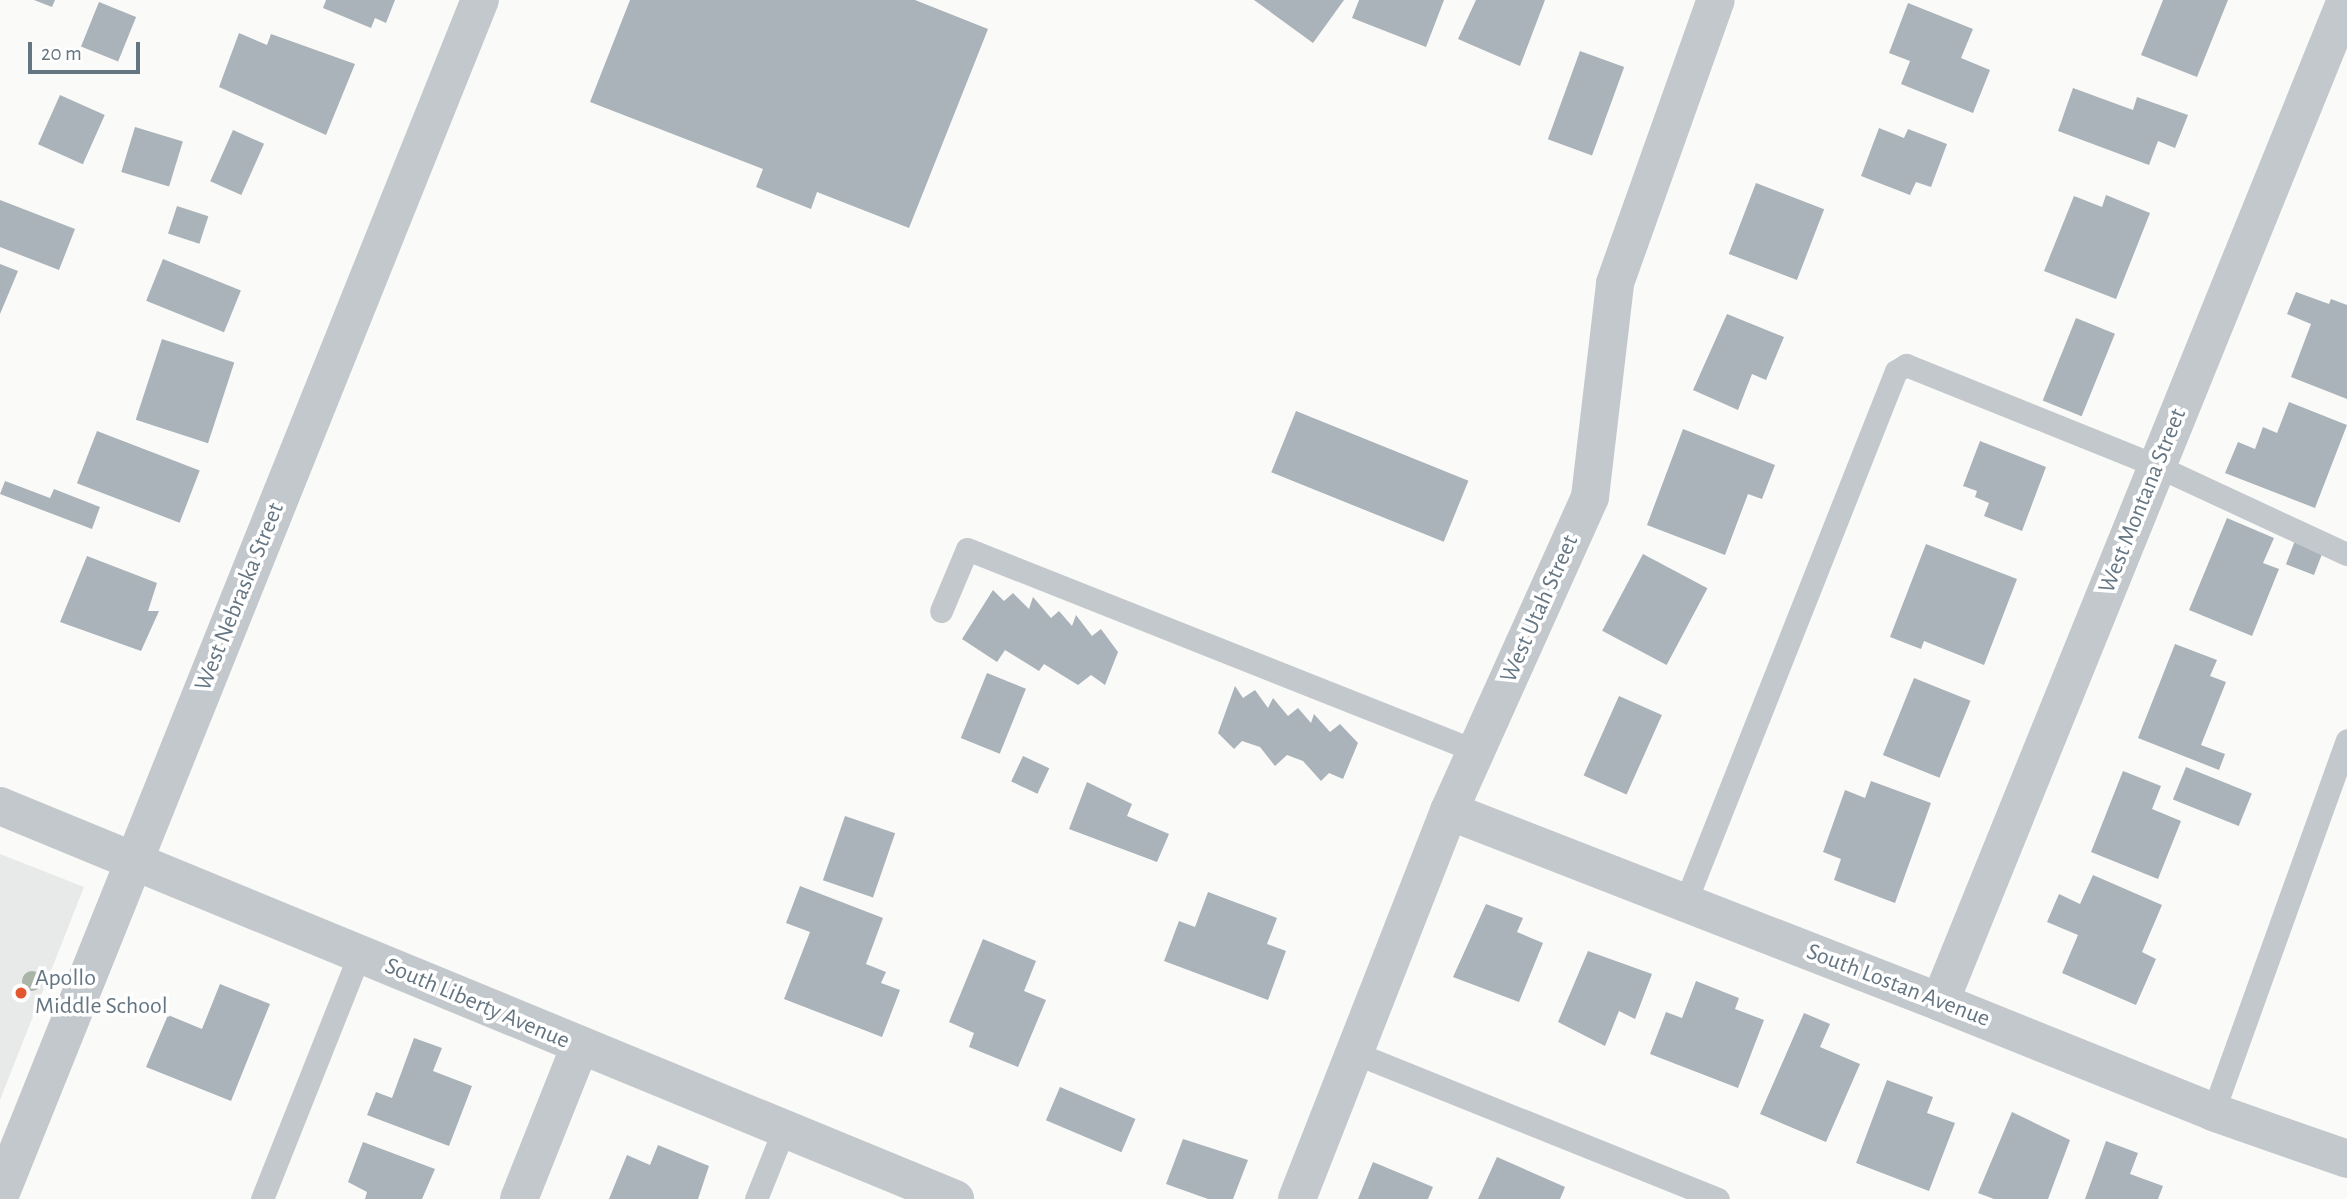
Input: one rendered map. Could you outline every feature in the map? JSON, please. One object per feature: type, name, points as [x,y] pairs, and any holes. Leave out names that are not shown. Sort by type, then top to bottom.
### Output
[{"type":"street","name":"West Nebraska Street","points":[[0,1195],[480,0]]},
{"type":"street","name":"West Utah Street","points":[[1297,1199],[1449,811],[1590,497],[1615,283],[1716,0]]},
{"type":"street","name":"West Montana Street","points":[[1940,1002],[2346,0]]},
{"type":"street","name":"South Liberty Avenue","points":[[0,806],[955,1199]]},
{"type":"street","name":"South Lostan Avenue","points":[[1449,811],[1940,1002],[2213,1112],[2347,1159]]},
{"type":"street","points":[[519,1199],[580,1046]]},
{"type":"lane","points":[[1685,903],[1896,371],[1906,365],[2157,466],[2347,554]]},
{"type":"lane","points":[[941,611],[967,550],[1476,751]]},
{"type":"lane","points":[[2213,1112],[2347,740]]},
{"type":"lane","points":[[261,1199],[359,955]]},
{"type":"lane","points":[[1355,1053],[1718,1199]]},
{"type":"lane","points":[[755,1199],[784,1129]]},
{"type":"shaded area","name":"Apollo Middle School","points":[[0,854],[84,887],[0,1100]]},
{"type":"building","points":[[34,0],[55,0],[52,7]]},
{"type":"building","points":[[326,0],[395,0],[386,23],[375,18],[371,28],[323,8]]},
{"type":"building","points":[[630,0],[915,0],[988,29],[909,228],[817,192],[811,209],[756,187],[763,169],[590,102]]},
{"type":"building","points":[[1254,0],[1344,0],[1313,43]]},
{"type":"building","points":[[1359,0],[1444,0],[1426,47],[1352,18]]},
{"type":"building","points":[[1476,0],[1545,0],[1520,66],[1458,39]]},
{"type":"building","points":[[2163,0],[2228,0],[2197,77],[2141,55]]},
{"type":"building","points":[[99,2],[136,17],[118,61],[81,47]]},
{"type":"building","points":[[1908,3],[1973,29],[1961,58],[1990,70],[1973,113],[1901,84],[1910,61],[1889,53]]},
{"type":"building","points":[[239,33],[267,45],[271,34],[355,64],[326,135],[219,87]]},
{"type":"building","points":[[1580,51],[1624,67],[1592,155],[1548,139]]},
{"type":"building","points":[[2073,88],[2133,110],[2137,97],[2188,115],[2175,148],[2158,141],[2149,165],[2058,131]]},
{"type":"building","points":[[60,95],[105,115],[83,164],[38,144]]},
{"type":"building","points":[[135,127],[183,142],[169,187],[121,172]]},
{"type":"building","points":[[1879,128],[1904,138],[1908,129],[1947,144],[1931,187],[1916,182],[1910,195],[1861,176]]},
{"type":"building","points":[[233,130],[264,144],[241,195],[210,181]]},
{"type":"building","points":[[1756,183],[1824,209],[1797,280],[1729,254]]},
{"type":"building","points":[[2106,195],[2150,213],[2116,299],[2044,271],[2074,196],[2102,207]]},
{"type":"building","points":[[0,200],[75,229],[59,270],[0,247]]},
{"type":"building","points":[[177,206],[208,216],[199,244],[168,234]]},
{"type":"building","points":[[163,259],[241,290],[224,332],[146,301]]},
{"type":"building","points":[[0,264],[18,271],[0,314]]},
{"type":"building","points":[[2296,292],[2329,304],[2331,299],[2347,305],[2347,399],[2291,377],[2311,324],[2287,314]]},
{"type":"building","points":[[1727,314],[1784,337],[1766,380],[1752,374],[1738,410],[1693,390]]},
{"type":"building","points":[[2076,318],[2115,334],[2082,416],[2043,401]]},
{"type":"building","points":[[162,339],[234,362],[208,443],[136,420]]},
{"type":"building","points":[[2289,402],[2347,425],[2315,508],[2225,473],[2238,442],[2255,449],[2263,427],[2277,433]]},
{"type":"building","points":[[1296,411],[1468,481],[1444,542],[1271,472]]},
{"type":"building","points":[[1683,429],[1775,465],[1762,499],[1748,494],[1725,555],[1647,525]]},
{"type":"building","points":[[97,431],[200,470],[180,523],[77,483]]},
{"type":"building","points":[[1980,441],[2046,467],[2022,531],[1984,516],[1989,503],[1975,497],[1977,491],[1963,486]]},
{"type":"building","points":[[5,481],[50,498],[54,489],[100,507],[92,529],[0,494]]},
{"type":"building","points":[[2227,518],[2274,538],[2263,563],[2279,569],[2252,636],[2189,610]]},
{"type":"building","points":[[2296,538],[2324,549],[2314,575],[2286,564]]},
{"type":"building","points":[[1926,544],[2017,579],[1984,665],[1924,641],[1921,649],[1890,637]]},
{"type":"building","points":[[1643,554],[1707,588],[1667,665],[1602,631]]},
{"type":"building","points":[[87,556],[157,583],[148,611],[159,611],[141,651],[60,622]]},
{"type":"building","points":[[993,590],[1004,601],[1013,593],[1029,609],[1033,597],[1051,618],[1059,611],[1072,626],[1076,615],[1092,636],[1101,629],[1118,652],[1105,685],[1091,675],[1078,685],[1044,664],[1039,671],[1005,650],[997,662],[962,639]]},
{"type":"building","points":[[2175,644],[2217,660],[2210,676],[2226,682],[2201,745],[2225,754],[2219,770],[2138,738]]},
{"type":"building","points":[[987,673],[1026,689],[1000,754],[961,738]]},
{"type":"building","points":[[1914,678],[1971,701],[1939,778],[1883,755]]},
{"type":"building","points":[[1235,686],[1243,698],[1255,690],[1268,708],[1273,698],[1288,716],[1298,708],[1311,723],[1314,714],[1330,732],[1340,724],[1358,743],[1343,779],[1329,773],[1321,781],[1303,761],[1287,755],[1275,766],[1260,747],[1242,741],[1234,749],[1218,733]]},
{"type":"building","points":[[1619,696],[1662,715],[1627,795],[1584,775]]},
{"type":"building","points":[[1023,756],[1049,768],[1037,794],[1011,781]]},
{"type":"building","points":[[2186,767],[2252,794],[2239,826],[2173,799]]},
{"type":"building","points":[[2123,771],[2161,786],[2152,809],[2181,821],[2158,879],[2091,852]]},
{"type":"building","points":[[1871,781],[1931,803],[1895,903],[1834,880],[1841,859],[1823,852],[1845,790],[1865,798]]},
{"type":"building","points":[[1087,782],[1132,804],[1127,816],[1169,834],[1157,862],[1069,829]]},
{"type":"building","points":[[845,816],[895,833],[873,898],[823,880]]},
{"type":"building","points":[[2093,875],[2162,905],[2142,952],[2156,959],[2136,1005],[2062,973],[2078,935],[2047,922],[2059,894],[2080,904]]},
{"type":"building","points":[[800,886],[883,918],[866,964],[886,972],[881,983],[900,990],[882,1037],[784,999],[810,932],[786,923]]},
{"type":"building","points":[[1208,892],[1277,918],[1267,944],[1286,951],[1268,1000],[1164,961],[1179,921],[1195,927]]},
{"type":"building","points":[[1486,904],[1523,918],[1517,932],[1543,943],[1519,1002],[1453,977]]},
{"type":"building","points":[[983,939],[1036,961],[1024,991],[1046,1000],[1018,1067],[969,1047],[974,1033],[949,1022]]},
{"type":"building","points":[[1588,951],[1652,974],[1635,1019],[1619,1011],[1605,1046],[1558,1022]]},
{"type":"building","points":[[1696,981],[1739,998],[1735,1009],[1764,1020],[1738,1088],[1650,1054],[1666,1012],[1682,1018]]},
{"type":"building","points":[[220,984],[270,1004],[231,1101],[146,1067],[168,1015],[202,1029]]},
{"type":"building","points":[[1804,1013],[1830,1024],[1820,1047],[1860,1064],[1826,1142],[1760,1114]]},
{"type":"building","points":[[414,1038],[442,1048],[433,1071],[472,1086],[449,1146],[367,1115],[376,1092],[392,1098]]},
{"type":"building","points":[[1887,1080],[1933,1097],[1927,1113],[1955,1123],[1929,1191],[1856,1163]]},
{"type":"building","points":[[1060,1087],[1135,1119],[1121,1152],[1046,1120]]},
{"type":"building","points":[[2012,1112],[2070,1140],[2048,1199],[1994,1199],[1978,1193]]},
{"type":"building","points":[[1183,1139],[1248,1160],[1233,1199],[1208,1199],[1166,1184]]},
{"type":"building","points":[[2106,1141],[2138,1153],[2130,1174],[2163,1186],[2158,1199],[2085,1199]]},
{"type":"building","points":[[363,1142],[435,1169],[422,1199],[365,1199],[367,1192],[348,1182]]},
{"type":"building","points":[[658,1145],[709,1166],[698,1199],[609,1199],[627,1155],[650,1165]]},
{"type":"building","points":[[1497,1157],[1565,1187],[1560,1199],[1478,1199]]},
{"type":"building","points":[[1373,1162],[1433,1187],[1428,1199],[1358,1199]]},
{"type":"place","name":"Apollo Middle School","points":[[21,993]]}]
